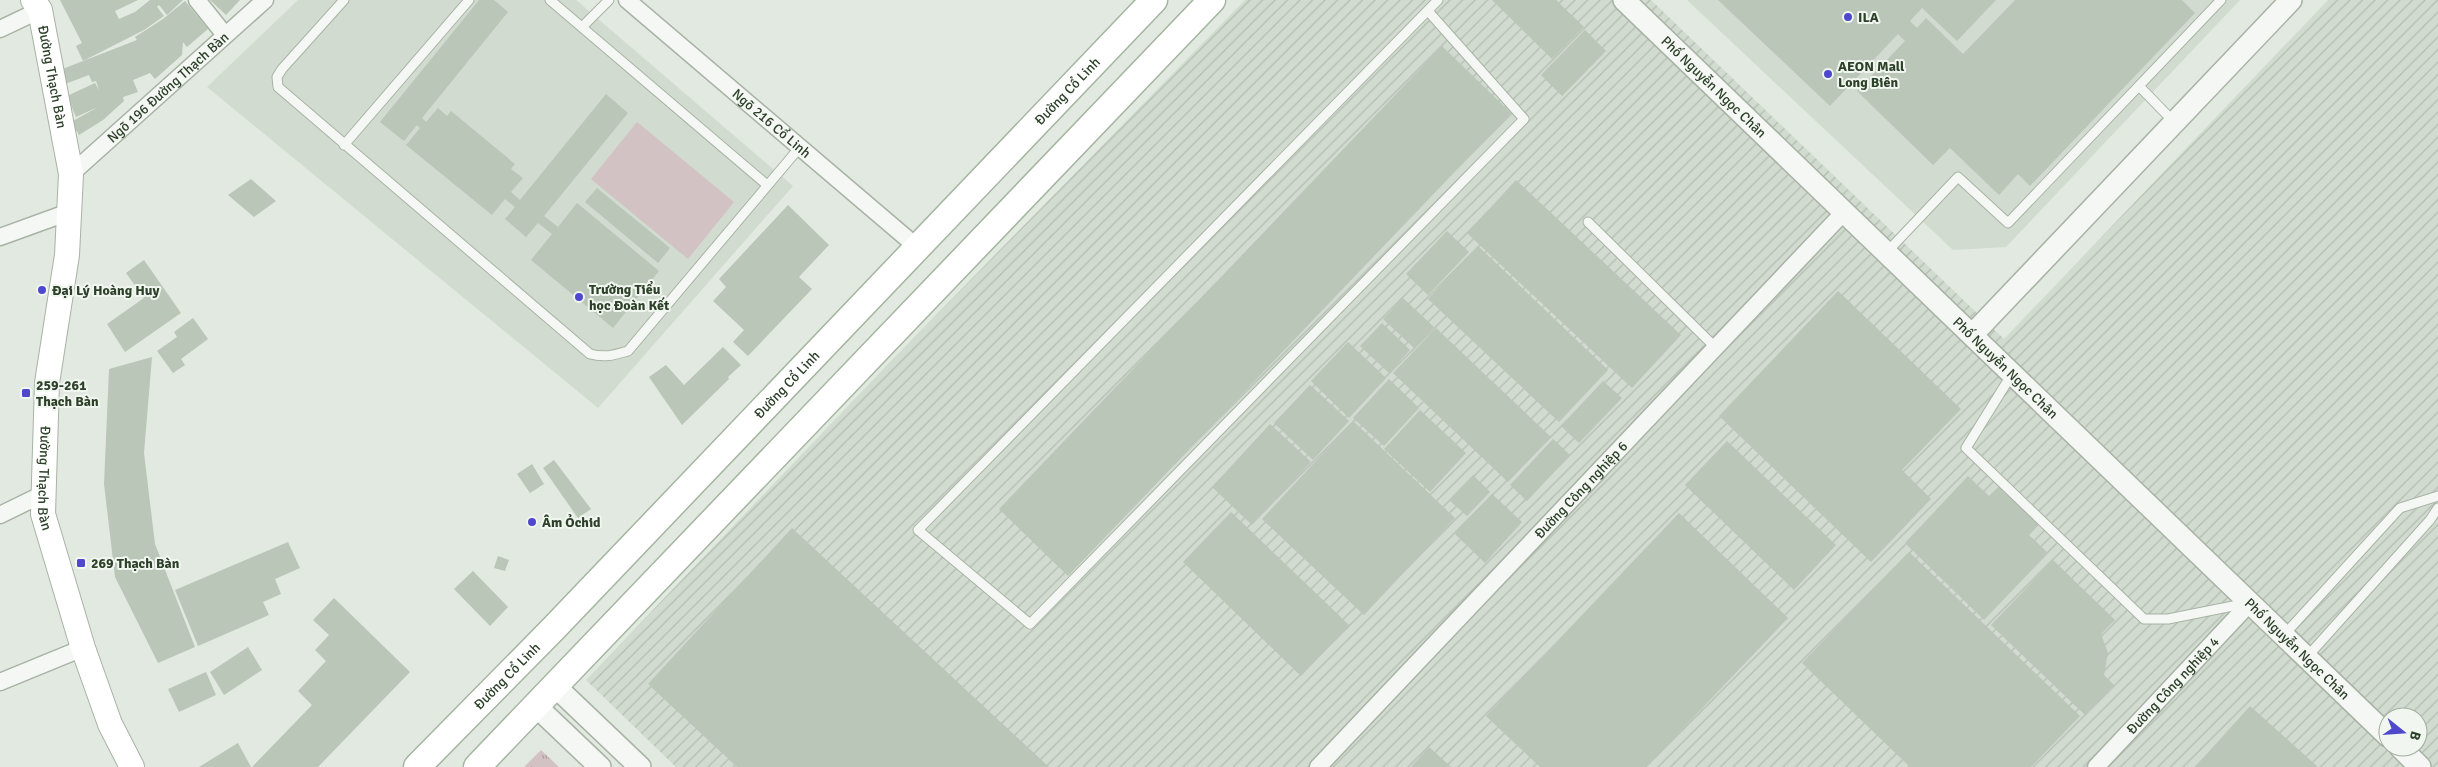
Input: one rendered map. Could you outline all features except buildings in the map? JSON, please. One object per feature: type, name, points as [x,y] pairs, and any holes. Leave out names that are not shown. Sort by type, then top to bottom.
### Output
[{"type":"main road","name":"Đường Cổ Linh","points":[[417,767],[553,629],[1154,0]]},
{"type":"main road","points":[[477,767],[556,687],[1212,0]]},
{"type":"main road","name":"Đường Thạch Bàn","points":[[36,5],[71,174],[67,255],[47,383],[43,514],[83,648],[110,724],[132,767]]},
{"type":"street","points":[[197,0],[225,35]]},
{"type":"street","name":"Ngõ 196 Đường Thạch Bàn","points":[[71,174],[265,0]]},
{"type":"street","name":"Ngõ 216 Cổ Linh","points":[[627,0],[917,247]]},
{"type":"street","name":"Phố Nguyễn Ngọc Chân","points":[[1624,0],[2378,726]]},
{"type":"street","points":[[1972,335],[2291,0]]},
{"type":"street","points":[[0,29],[36,5]]},
{"type":"street","points":[[0,237],[69,212]]},
{"type":"street","name":"Đường Công nghiệp 6","points":[[1318,767],[1844,212]]},
{"type":"street","points":[[0,515],[26,500],[43,494]]},
{"type":"street","name":"Đường Công nghiệp 4","points":[[2096,767],[2250,603]]},
{"type":"street","points":[[0,682],[83,648]]},
{"type":"street","points":[[556,687],[640,767]]},
{"type":"street","points":[[537,706],[600,767]]},
{"type":"street","points":[[2410,757],[2420,767]]},
{"type":"lane","points":[[344,0],[282,68],[277,77],[278,87],[285,95],[590,354],[601,357],[613,356],[628,351],[800,148]]},
{"type":"lane","points":[[344,145],[469,0]]},
{"type":"lane","points":[[550,0],[767,185]]},
{"type":"lane","points":[[582,27],[609,0]]},
{"type":"lane","points":[[1428,11],[1524,119],[1030,624],[918,530],[1438,0]]},
{"type":"lane","points":[[1886,253],[1958,177],[2008,223],[2221,0]]},
{"type":"lane","points":[[2139,86],[2174,122]]},
{"type":"lane","points":[[1588,222],[1715,347]]},
{"type":"lane","points":[[2012,373],[1966,448],[2144,619],[2168,619],[2250,603]]},
{"type":"lane","points":[[2284,635],[2400,508],[2438,496]]},
{"type":"lane","points":[[2306,657],[2430,520],[2438,508]]},
{"type":"shaded area","name":"Trường Tiểu học Đoàn Kết","points":[[298,0],[576,0],[793,186],[598,408],[207,87]]},
{"type":"shaded area","points":[[1245,0],[1651,0],[2004,339],[2328,0],[2438,0],[2438,767],[676,767],[586,680],[891,361]]},
{"type":"shaded area","points":[[1687,0],[2240,0],[2006,247],[1953,250]]},
{"type":"green space","points":[[637,122],[734,202],[688,259],[591,179]]},
{"type":"green space","points":[[541,750],[559,767],[524,767]]},
{"type":"place","name":"ILA","points":[[1848,17]]},
{"type":"place","name":"AEON Mall Long Biên","points":[[1828,74]]},
{"type":"place","name":"Đại Lý Hoàng Huy","points":[[42,290]]},
{"type":"place","name":"Trường Tiểu học Đoàn Kết","points":[[579,297]]},
{"type":"place","name":"259-261 Thạch Bàn","points":[[26,393]]},
{"type":"place","name":"Âm Ỏchid","points":[[532,522]]},
{"type":"place","name":"269 Thạch Bàn","points":[[81,563]]}]
